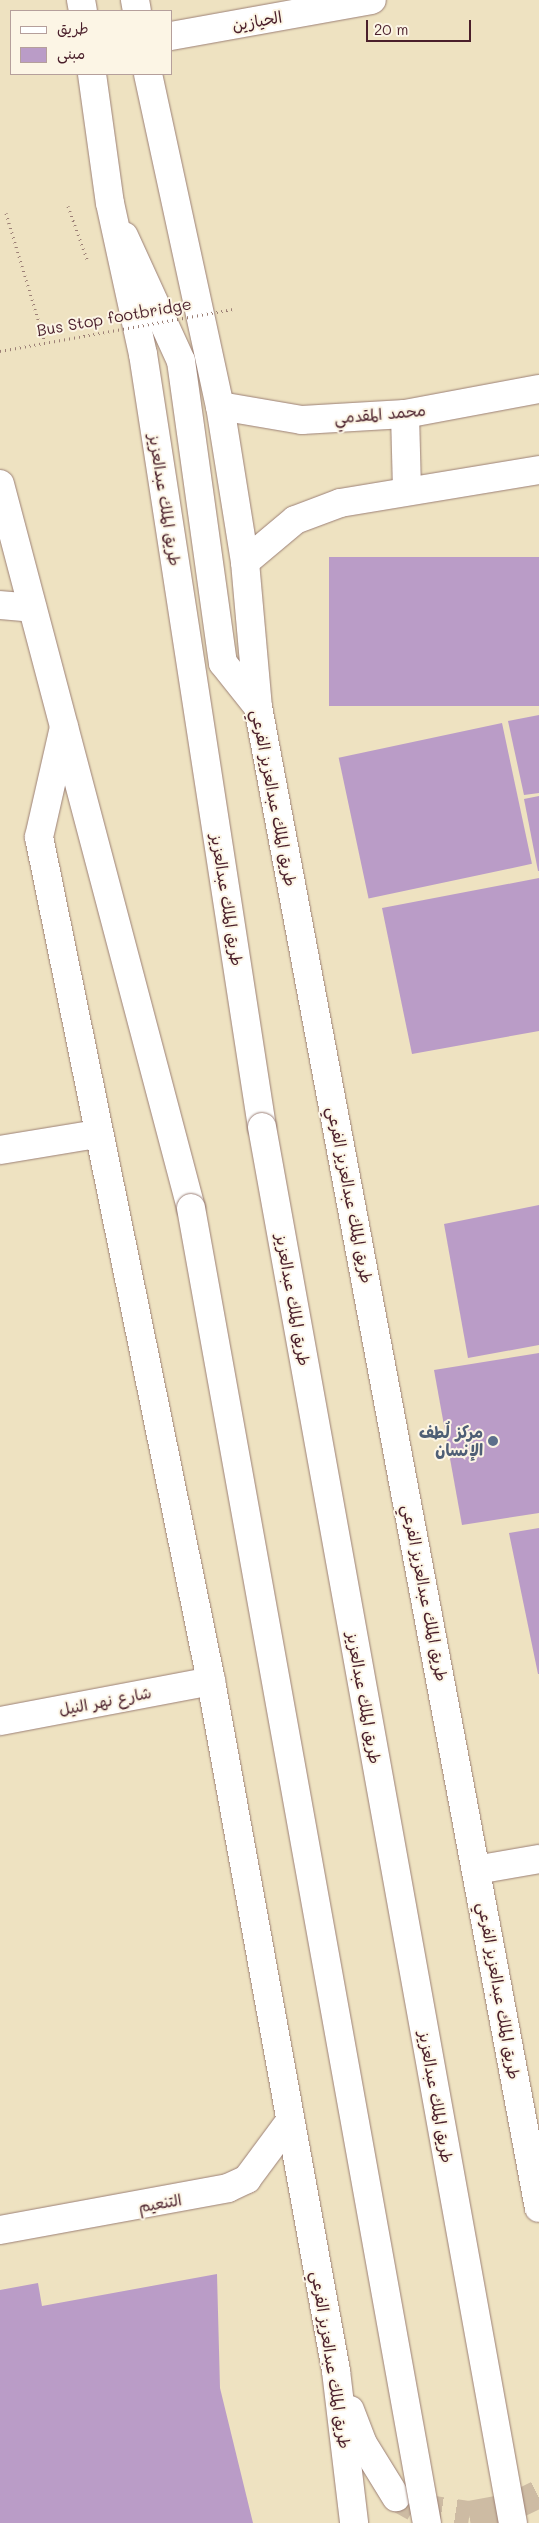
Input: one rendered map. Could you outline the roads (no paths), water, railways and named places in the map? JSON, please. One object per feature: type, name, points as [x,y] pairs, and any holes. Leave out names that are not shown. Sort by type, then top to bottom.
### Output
[{"type":"street","name":"الحيازين","points":[[172,36],[372,0]]},
{"type":"street","name":"طريق الملك عبدالعزيز","points":[[92,75],[110,204],[143,354],[262,1127],[513,2523]]},
{"type":"street","points":[[148,75],[220,406],[245,562],[258,707]]},
{"type":"street","name":"طريق الملك عبدالعزيز الفرعي","points":[[110,204],[181,361],[223,662],[258,707],[539,2208]]},
{"type":"street","name":"محمد المقدمي","points":[[220,406],[302,420],[405,414],[539,389]]},
{"type":"street","points":[[405,414],[407,490]]},
{"type":"street","points":[[245,562],[295,520],[340,503],[407,490],[539,470]]},
{"type":"street","points":[[0,484],[191,1208],[427,2523]]},
{"type":"street","points":[[0,605],[32,608]]},
{"type":"street","name":"طريق الملك عبدالعزيز الفرعي","points":[[64,727],[39,837],[97,1134],[211,1681],[336,2371],[354,2523]]},
{"type":"street","points":[[0,1150],[97,1134]]},
{"type":"street","name":"شارع نهر النيل","points":[[0,1721],[211,1681]]},
{"type":"street","points":[[476,1870],[539,1859]]},
{"type":"street","name":"التنعيم","points":[[0,2230],[207,2194],[247,2179],[290,2121]]},
{"type":"street","points":[[336,2371],[362,2442],[396,2497]]},
{"type":"tunnel","points":[[396,2497],[414,2507],[469,2515],[512,2507],[539,2494]]},
{"type":"place","name":"مركز لُطف الإنسان","points":[[493,1441]]}]
